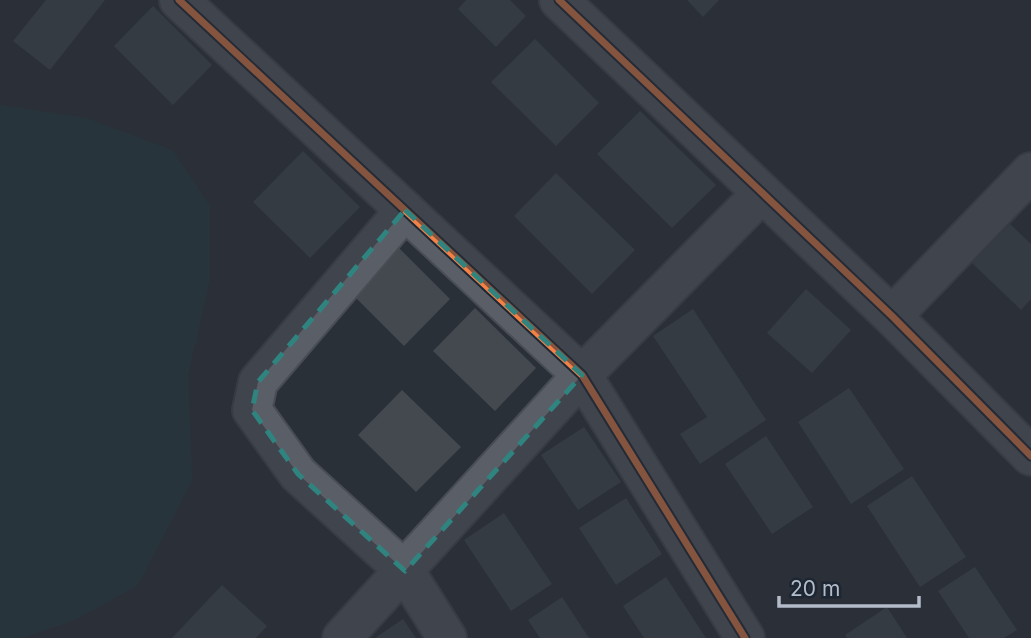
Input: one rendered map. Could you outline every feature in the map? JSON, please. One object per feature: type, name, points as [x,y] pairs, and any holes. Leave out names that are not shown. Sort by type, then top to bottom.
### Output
[{"type":"street","points":[[179,0],[582,375],[745,638]]},
{"type":"street","points":[[559,0],[892,316],[1031,456]]},
{"type":"street","points":[[892,316],[920,291],[1031,172]]},
{"type":"street","points":[[342,638],[582,375],[762,193]]},
{"type":"street","points":[[405,210],[258,382],[252,410],[298,474],[405,571],[447,638]]},
{"type":"highlighted area","points":[[405,210],[582,375],[405,571],[298,474],[252,410],[258,382]]},
{"type":"green space","points":[[0,105],[86,118],[172,150],[210,206],[210,279],[188,375],[192,480],[138,585],[75,620],[22,638],[0,638]]},
{"type":"building","points":[[46,0],[105,0],[50,70],[13,41]]},
{"type":"building","points":[[466,0],[510,0],[526,16],[496,47],[458,9]]},
{"type":"building","points":[[687,0],[719,0],[703,17]]},
{"type":"building","points":[[153,6],[212,65],[173,105],[114,46]]},
{"type":"building","points":[[535,39],[599,103],[556,146],[491,82]]},
{"type":"building","points":[[640,111],[716,185],[672,228],[597,154]]},
{"type":"building","points":[[303,151],[360,207],[310,258],[253,202]]},
{"type":"building","points":[[556,173],[635,250],[592,294],[514,216]]},
{"type":"building","points":[[1010,224],[1031,244],[1031,299],[1021,310],[972,263]]},
{"type":"building","points":[[397,246],[450,299],[404,346],[351,293]]},
{"type":"building","points":[[806,289],[851,330],[812,373],[767,333]]},
{"type":"building","points":[[475,308],[536,368],[495,411],[433,351]]},
{"type":"building","points":[[693,309],[766,420],[700,464],[680,434],[707,417],[653,336]]},
{"type":"building","points":[[849,388],[904,469],[851,504],[798,422]]},
{"type":"building","points":[[402,390],[461,447],[416,492],[358,435]]},
{"type":"building","points":[[584,427],[621,482],[578,510],[541,455]]},
{"type":"building","points":[[766,436],[813,507],[772,534],[725,464]]},
{"type":"building","points":[[912,476],[966,557],[920,587],[867,506]]},
{"type":"building","points":[[626,498],[662,554],[616,585],[579,528]]},
{"type":"building","points":[[504,513],[552,584],[511,611],[464,540]]},
{"type":"building","points":[[975,567],[1017,630],[1004,638],[969,638],[938,591]]},
{"type":"building","points":[[666,577],[706,638],[644,638],[623,606]]},
{"type":"building","points":[[222,585],[267,626],[256,638],[172,638]]},
{"type":"building","points":[[562,597],[589,638],[540,638],[528,620]]},
{"type":"building","points":[[887,607],[907,638],[847,638],[845,635]]},
{"type":"building","points":[[403,619],[416,638],[375,638]]},
{"type":"cycle path","points":[[179,0],[582,375],[745,638]]},
{"type":"cycle path","points":[[559,0],[892,316],[1031,456]]}]
